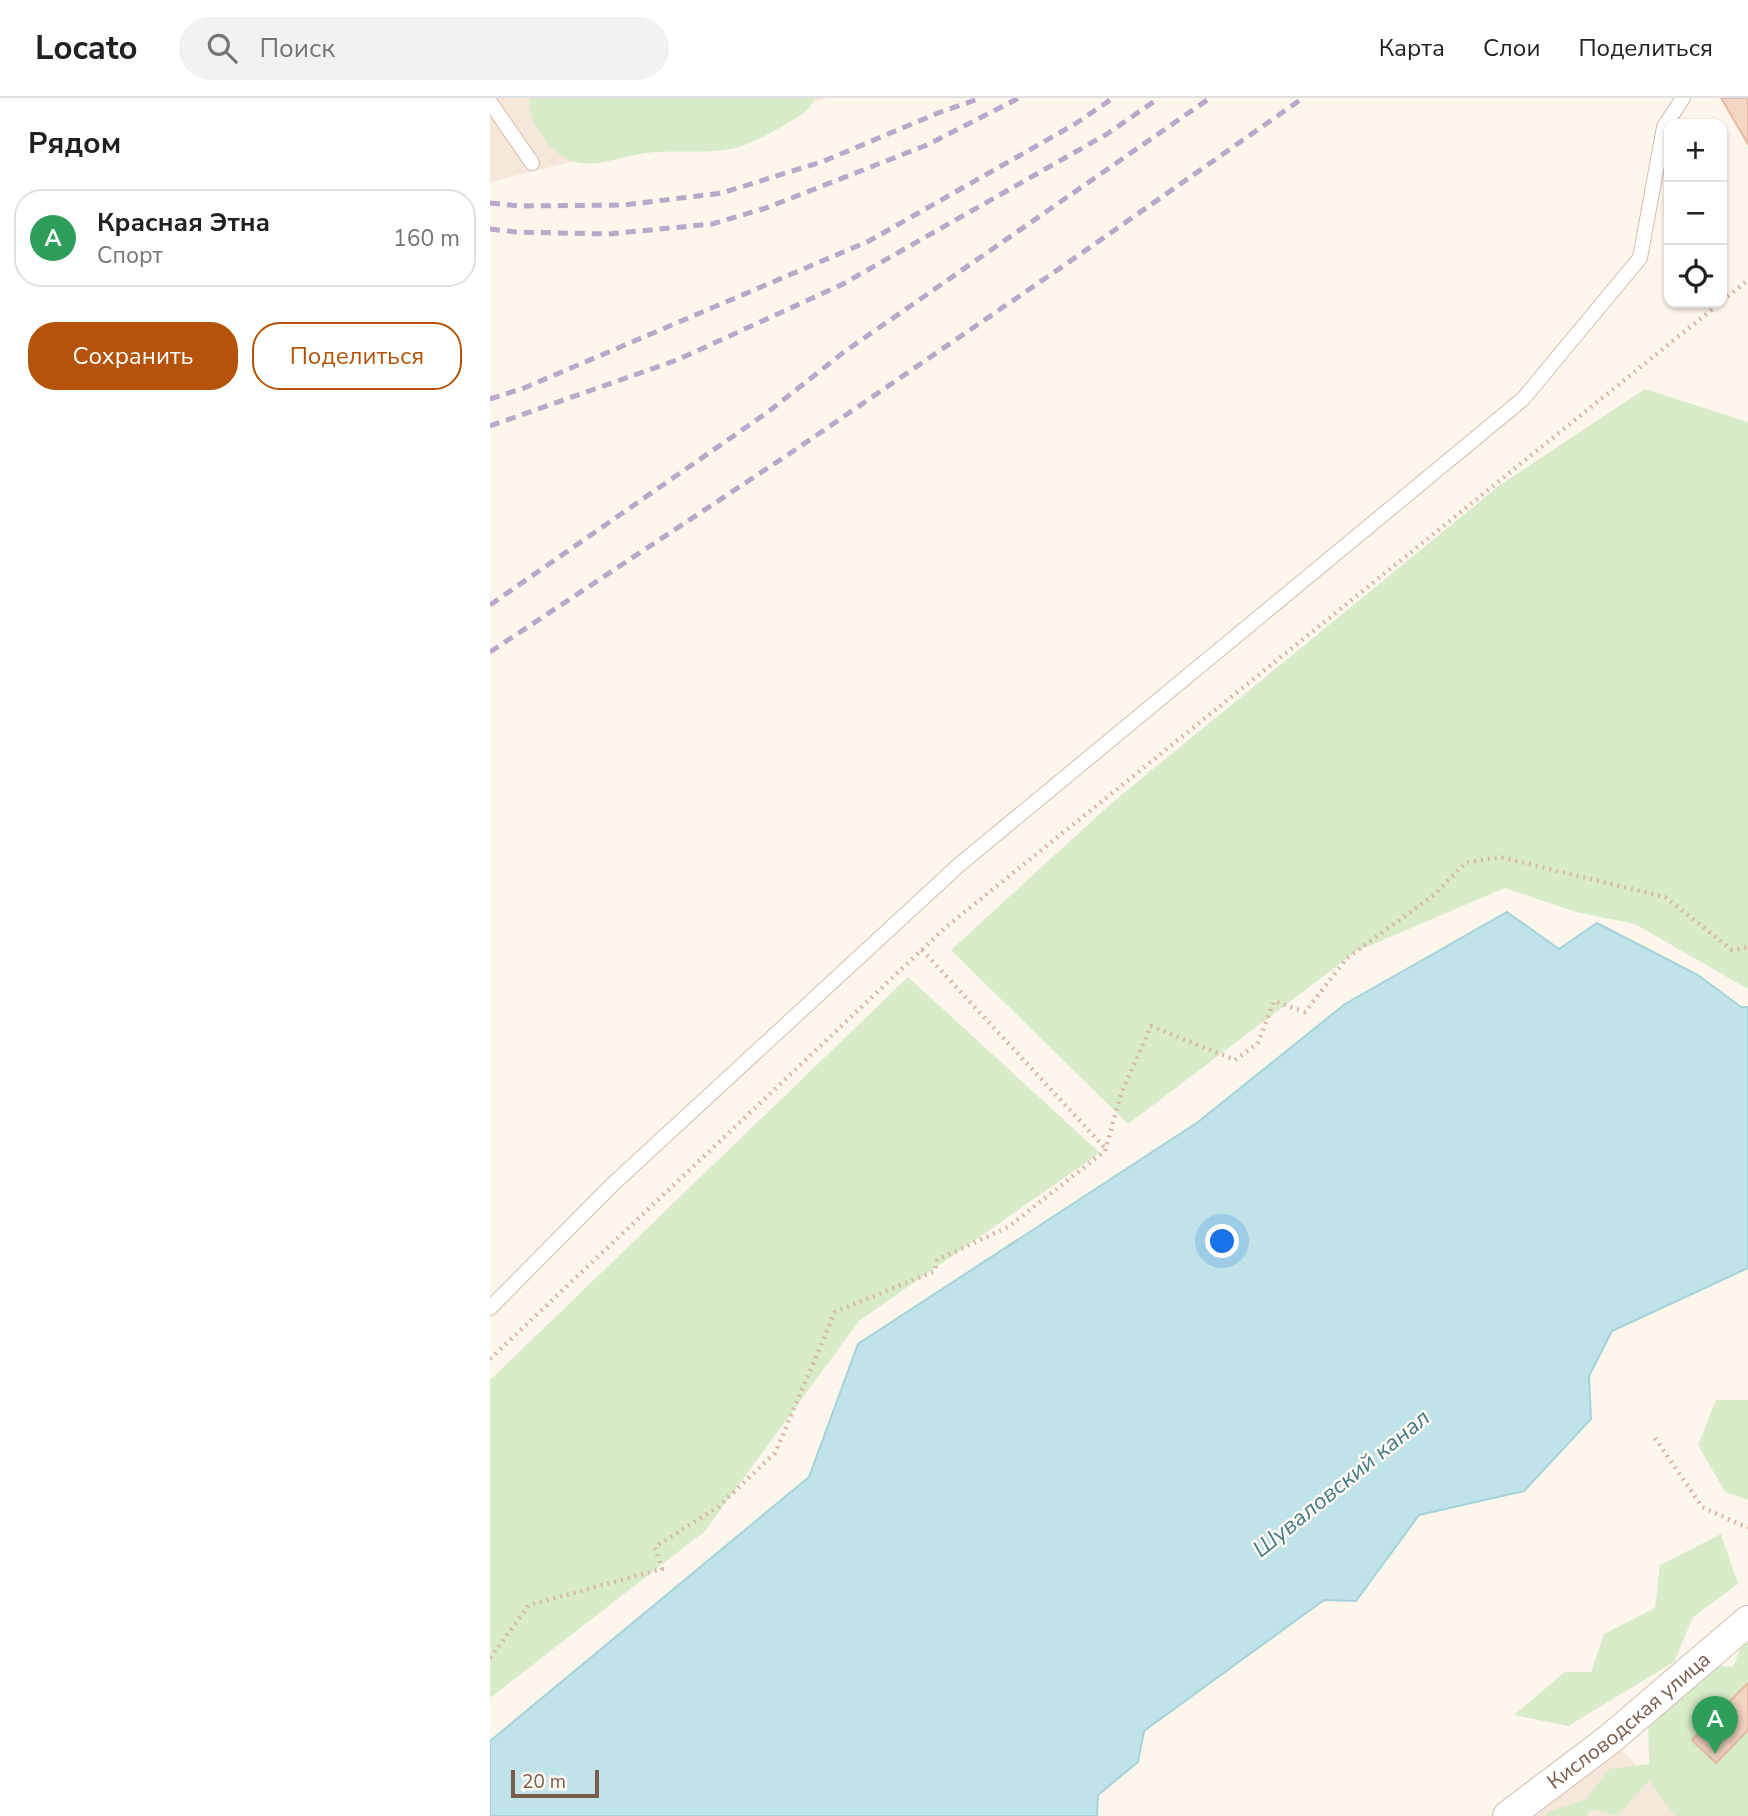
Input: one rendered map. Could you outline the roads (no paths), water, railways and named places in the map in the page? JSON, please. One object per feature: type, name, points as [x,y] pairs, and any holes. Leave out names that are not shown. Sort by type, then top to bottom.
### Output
[{"type":"street","name":"Кисловодская улица","points":[[1508,1816],[1610,1739],[1748,1620]]},
{"type":"lane","points":[[490,1308],[612,1185],[959,865],[1523,399],[1640,258],[1664,127],[1683,98]]},
{"type":"lane","points":[[490,102],[532,163]]},
{"type":"water","name":"Шуваловский канал","points":[[1507,912],[1559,949],[1597,923],[1698,975],[1741,1007],[1748,1007],[1748,1268],[1612,1331],[1589,1376],[1591,1419],[1524,1491],[1419,1515],[1356,1601],[1324,1600],[1144,1731],[1138,1762],[1098,1795],[1097,1816],[490,1816],[490,1741],[809,1477],[858,1344],[1198,1122],[1345,1004]]},
{"type":"railway","points":[[490,203],[520,206],[624,205],[722,193],[824,161],[981,98]]},
{"type":"railway","points":[[490,229],[608,234],[712,224],[766,208],[927,145],[1019,98]]},
{"type":"railway","points":[[490,399],[524,388],[869,241],[1075,124],[1113,98]]},
{"type":"railway","points":[[490,426],[677,360],[841,285],[1107,134],[1159,98]]},
{"type":"railway","points":[[490,605],[768,412],[844,352],[1210,98]]},
{"type":"railway","points":[[490,652],[792,452],[1303,98]]},
{"type":"place","name":"Красная Этна","points":[[1715,1754]]}]
